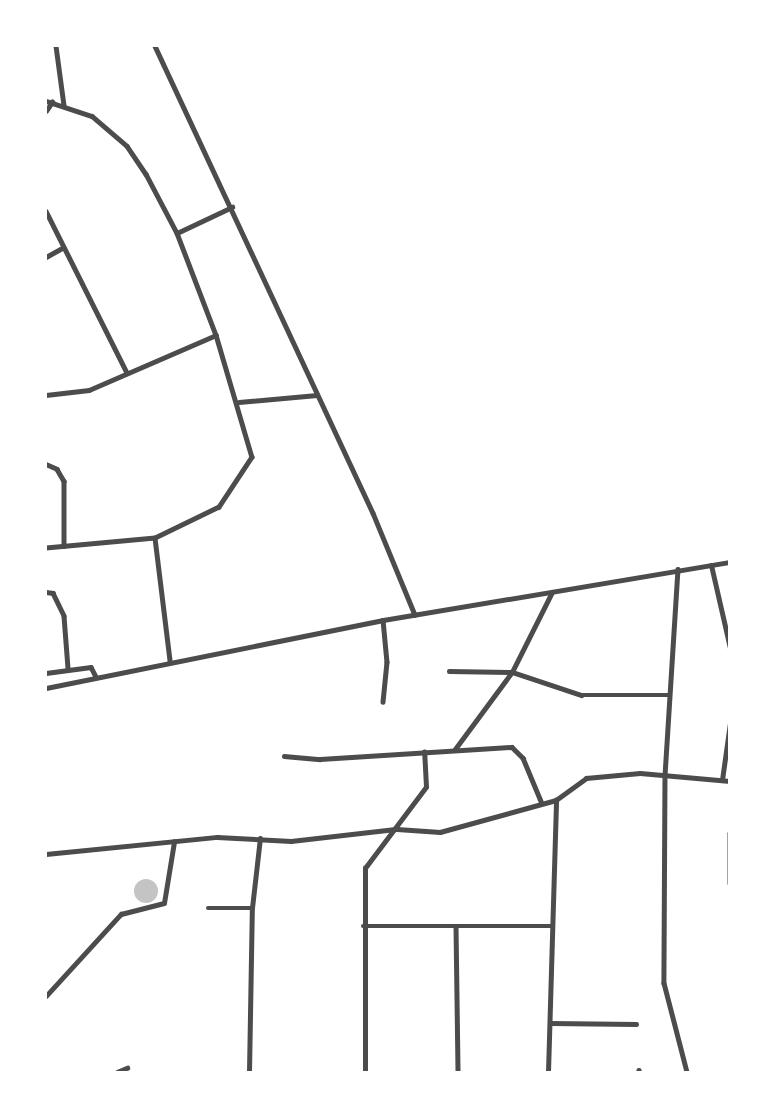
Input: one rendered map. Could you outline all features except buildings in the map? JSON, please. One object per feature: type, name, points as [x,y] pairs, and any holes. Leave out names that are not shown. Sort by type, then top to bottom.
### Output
[{"type":"street","points":[[56,46],[64,105]]},
{"type":"street","points":[[155,46],[232,207],[415,615]]},
{"type":"street","points":[[46,111],[49,102],[92,116],[127,146],[177,233],[239,402],[252,462],[219,507],[155,538],[46,548]]},
{"type":"street","points":[[177,233],[232,207]]},
{"type":"street","points":[[46,211],[62,248],[127,373]]},
{"type":"street","points":[[46,257],[62,248]]},
{"type":"street","points":[[46,396],[89,390],[216,335]]},
{"type":"street","points":[[239,402],[317,395]]},
{"type":"street","points":[[46,464],[58,469],[64,481],[64,546]]},
{"type":"street","points":[[155,538],[170,661]]},
{"type":"street","points":[[46,688],[383,620],[730,562]]},
{"type":"street","points":[[711,565],[730,648]]},
{"type":"street","points":[[678,569],[665,774],[664,983],[687,1073]]},
{"type":"street","points":[[46,592],[53,593],[64,616],[68,667]]},
{"type":"street","points":[[454,750],[512,672],[552,592]]},
{"type":"street","points":[[383,620],[387,662],[383,702]]},
{"type":"street","points":[[46,673],[68,667],[90,667],[96,677]]},
{"type":"street","points":[[449,671],[512,672],[581,695],[669,695]]},
{"type":"street","points":[[722,780],[730,723]]},
{"type":"street","points":[[284,756],[512,747],[523,758],[541,801]]},
{"type":"street","points":[[365,1073],[365,868],[397,830],[426,788],[424,752]]},
{"type":"street","points":[[46,854],[174,842],[260,838],[318,839],[397,830],[440,832],[474,826],[541,801],[556,800],[586,778],[665,774],[730,781]]},
{"type":"street","points":[[548,1073],[556,800]]},
{"type":"street","points":[[730,833],[730,883]]},
{"type":"street","points":[[249,1073],[252,908],[260,838]]},
{"type":"street","points":[[46,996],[121,914],[164,903],[174,842]]},
{"type":"street","points":[[208,908],[252,908]]},
{"type":"street","points":[[363,926],[553,926]]},
{"type":"street","points":[[456,926],[458,1073]]},
{"type":"street","points":[[550,1023],[636,1024]]},
{"type":"street","points":[[117,1073],[127,1068]]}]
